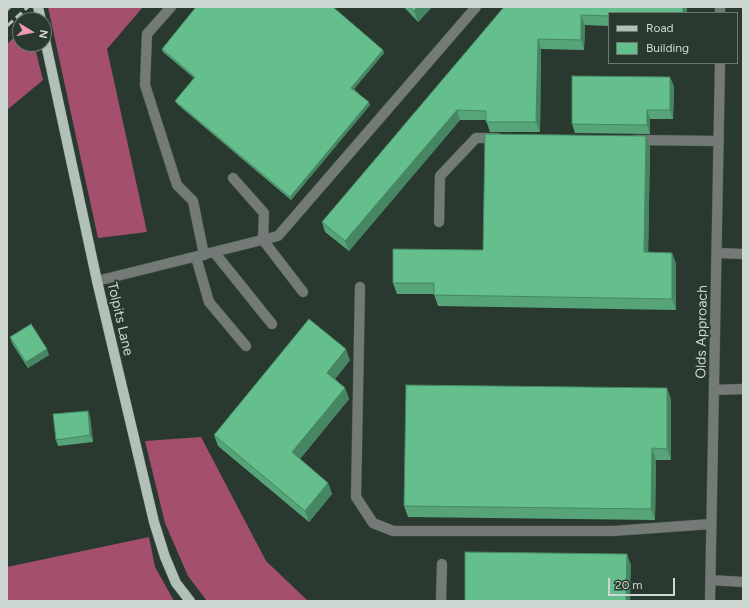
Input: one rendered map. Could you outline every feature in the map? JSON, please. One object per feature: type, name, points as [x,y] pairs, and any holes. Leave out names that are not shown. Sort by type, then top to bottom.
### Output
[{"type":"main road","name":"Tolpits Lane","points":[[48,52],[97,281],[154,522],[176,583],[190,601]]},
{"type":"street","points":[[171,7],[147,34],[145,84],[177,185],[193,201],[205,255],[209,302],[246,346]]},
{"type":"street","points":[[97,281],[278,236],[476,7]]},
{"type":"street","name":"Olds Approach","points":[[710,601],[718,253],[720,64]]},
{"type":"street","points":[[439,222],[440,176],[476,138],[507,138]]},
{"type":"street","points":[[625,140],[719,141]]},
{"type":"street","points":[[233,178],[264,213],[264,240],[303,292]]},
{"type":"street","points":[[718,253],[743,254]]},
{"type":"street","points":[[205,255],[272,324]]},
{"type":"street","points":[[360,287],[356,496],[373,523],[394,531],[613,531],[711,524]]},
{"type":"street","points":[[714,390],[743,389]]},
{"type":"street","points":[[441,601],[442,564]]},
{"type":"street","points":[[711,580],[743,582]]},
{"type":"shaded area","points":[[48,7],[143,7],[107,49],[147,232],[98,238],[52,25],[52,12],[49,12]]},
{"type":"shaded area","points":[[12,39],[12,52],[36,52],[43,80],[7,110],[7,44]]},
{"type":"shaded area","points":[[201,437],[266,561],[308,601],[207,601],[188,576],[165,523],[145,441]]},
{"type":"shaded area","points":[[149,537],[155,567],[174,601],[7,601],[7,567]]},
{"type":"building","points":[[196,7],[333,7],[383,50],[351,88],[369,102],[290,197],[175,101],[195,77],[162,49]]},
{"type":"building","points":[[410,7],[417,7],[414,11]]},
{"type":"building","points":[[504,7],[683,7],[683,12],[608,12],[608,16],[581,15],[581,40],[538,39],[536,122],[486,122],[486,111],[457,110],[345,241],[322,222]]},
{"type":"building","points":[[572,76],[670,77],[670,110],[647,110],[647,125],[572,124]]},
{"type":"building","points":[[485,134],[646,136],[644,252],[672,253],[672,299],[434,295],[434,283],[393,283],[393,249],[483,250]]},
{"type":"building","points":[[309,319],[346,349],[327,373],[345,388],[292,452],[328,483],[305,511],[214,435]]},
{"type":"building","points":[[31,324],[47,349],[26,362],[10,337]]},
{"type":"building","points":[[406,385],[667,388],[667,449],[652,448],[651,509],[404,506]]},
{"type":"building","points":[[88,411],[90,435],[56,440],[53,414]]},
{"type":"building","points":[[465,552],[627,554],[626,601],[465,601]]},
{"type":"railway","points":[[7,10],[10,7]]},
{"type":"railway","points":[[7,26],[28,7]]}]
